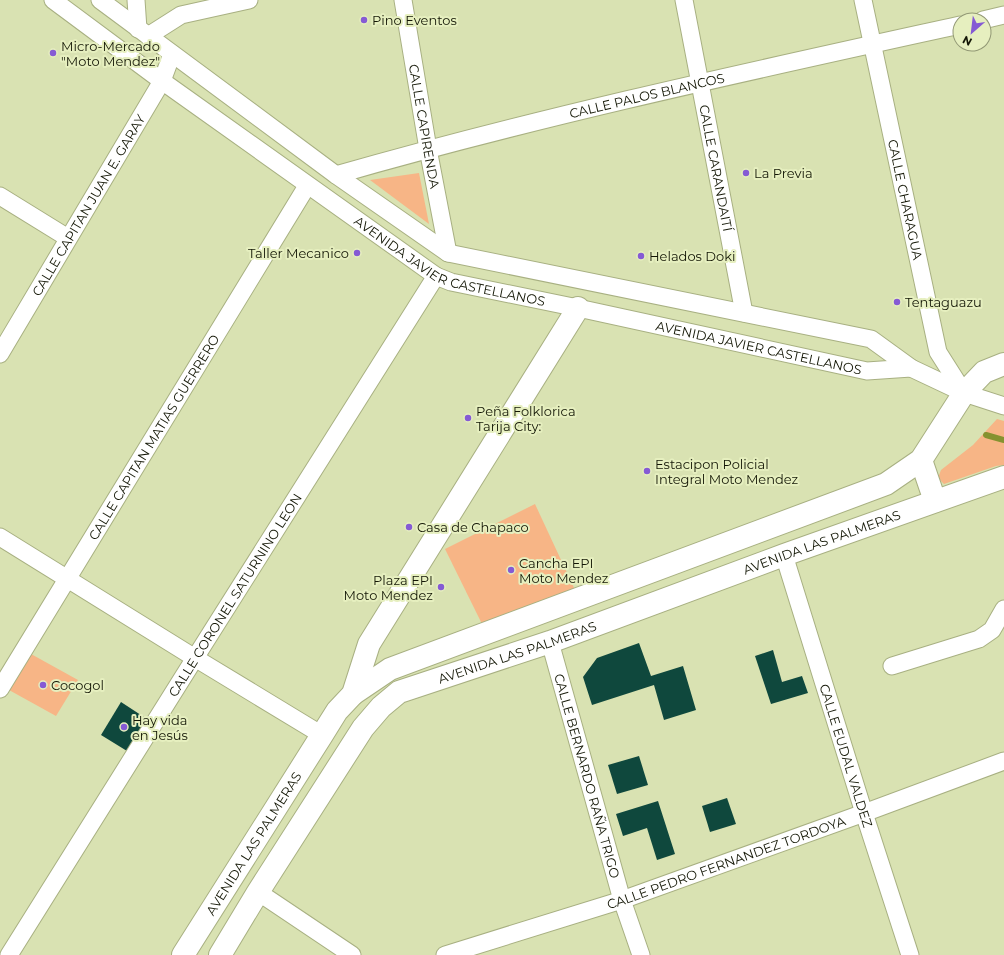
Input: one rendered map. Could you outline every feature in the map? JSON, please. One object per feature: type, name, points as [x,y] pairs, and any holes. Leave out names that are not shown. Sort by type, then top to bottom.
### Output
[{"type":"street","name":"AVENIDA JAVIER CASTELLANOS","points":[[53,0],[307,186],[436,276],[451,282],[867,371],[911,368]]},
{"type":"street","name":"AVENIDA JAVIER CASTELLANOS","points":[[100,0],[336,175],[448,253],[871,339],[911,368],[964,393],[1004,406]]},
{"type":"street","points":[[136,0],[143,32],[181,15],[249,0]]},
{"type":"street","name":"CALLE CAPIRENDA","points":[[403,0],[428,149],[448,253]]},
{"type":"street","name":"CALLE CARANDAITÍ","points":[[684,0],[701,82],[744,313]]},
{"type":"street","name":"CALLE CHARAGUA","points":[[863,0],[874,44],[938,352],[964,393]]},
{"type":"street","points":[[992,18],[1004,15]]},
{"type":"street","name":"CALLE PALOS BLANCOS","points":[[336,175],[428,149],[701,82],[952,27]]},
{"type":"street","name":"CALLE CAPITAN JUAN E. GARAY","points":[[0,354],[162,81],[172,54]]},
{"type":"street","name":"CALLE CAPITAN MATIAS GUERRERO","points":[[0,689],[307,186]]},
{"type":"street","points":[[0,196],[68,238]]},
{"type":"street","name":"CALLE CORONEL SATURNINO LEON","points":[[9,955],[194,658],[436,276]]},
{"type":"street","name":"AVENIDA LAS PALMERAS","points":[[353,694],[369,644],[578,308]]},
{"type":"street","name":"AVENIDA LAS PALMERAS","points":[[183,955],[322,734],[337,711],[353,694],[390,669],[886,484],[921,460],[964,393],[984,372],[1004,364]]},
{"type":"street","points":[[921,460],[935,501],[1004,477]]},
{"type":"street","name":"AVENIDA LAS PALMERAS","points":[[220,955],[258,892],[363,728],[381,707],[399,692],[550,642],[935,501]]},
{"type":"street","points":[[0,537],[194,658],[322,734]]},
{"type":"street","name":"CALLE EUDAL VALDEZ","points":[[784,556],[910,955]]},
{"type":"street","points":[[892,666],[979,639],[992,630],[1004,609]]},
{"type":"street","name":"CALLE BERNARDO RAÑA TRIGO","points":[[550,642],[622,900],[641,955]]},
{"type":"street","name":"CALLE PEDRO FERNANDEZ TORDOYA","points":[[445,955],[622,900],[1004,761]]},
{"type":"street","points":[[258,892],[352,955]]},
{"type":"shaded area","points":[[419,173],[429,224],[370,180]]},
{"type":"shaded area","points":[[997,419],[1004,421],[1004,465],[996,466],[944,484],[938,478],[941,470],[973,445]]},
{"type":"shaded area","name":"Cancha EPI Moto Mendez","points":[[535,504],[575,590],[482,624],[445,549]]},
{"type":"shaded area","name":"Cocogol","points":[[31,654],[78,680],[56,716],[9,690]]},
{"type":"building","points":[[639,643],[651,676],[683,666],[696,710],[664,720],[654,685],[592,705],[583,677],[597,658]]},
{"type":"building","points":[[773,650],[782,682],[802,676],[808,693],[771,704],[755,656]]},
{"type":"building","name":"Hay vida en Jesús","points":[[121,702],[147,719],[127,751],[101,735]]},
{"type":"building","points":[[639,756],[648,785],[617,794],[608,765]]},
{"type":"building","points":[[727,798],[736,824],[710,832],[702,806]]},
{"type":"building","points":[[658,801],[675,854],[657,860],[647,828],[623,836],[616,814]]},
{"type":"waterway","points":[[986,435],[1004,440]]},
{"type":"place","name":"Pino Eventos","points":[[364,20]]},
{"type":"place","name":"Micro-Mercado \"Moto Mendez\"","points":[[53,53]]},
{"type":"place","name":"La Previa","points":[[746,173]]},
{"type":"place","name":"Taller Mecanico","points":[[357,253]]},
{"type":"place","name":"Helados Doki","points":[[641,256]]},
{"type":"place","name":"Tentaguazu","points":[[897,302]]},
{"type":"place","name":"Peña Folklorica Tarija City:","points":[[468,418]]},
{"type":"place","name":"Estacipon Policial Integral Moto Mendez","points":[[647,471]]},
{"type":"place","name":"Casa de Chapaco","points":[[409,527]]},
{"type":"place","name":"Cancha EPI Moto Mendez","points":[[511,570]]},
{"type":"place","name":"Plaza EPI Moto Mendez","points":[[441,587]]},
{"type":"place","name":"Cocogol","points":[[43,685]]},
{"type":"place","name":"Hay vida en Jesús","points":[[124,727]]}]
